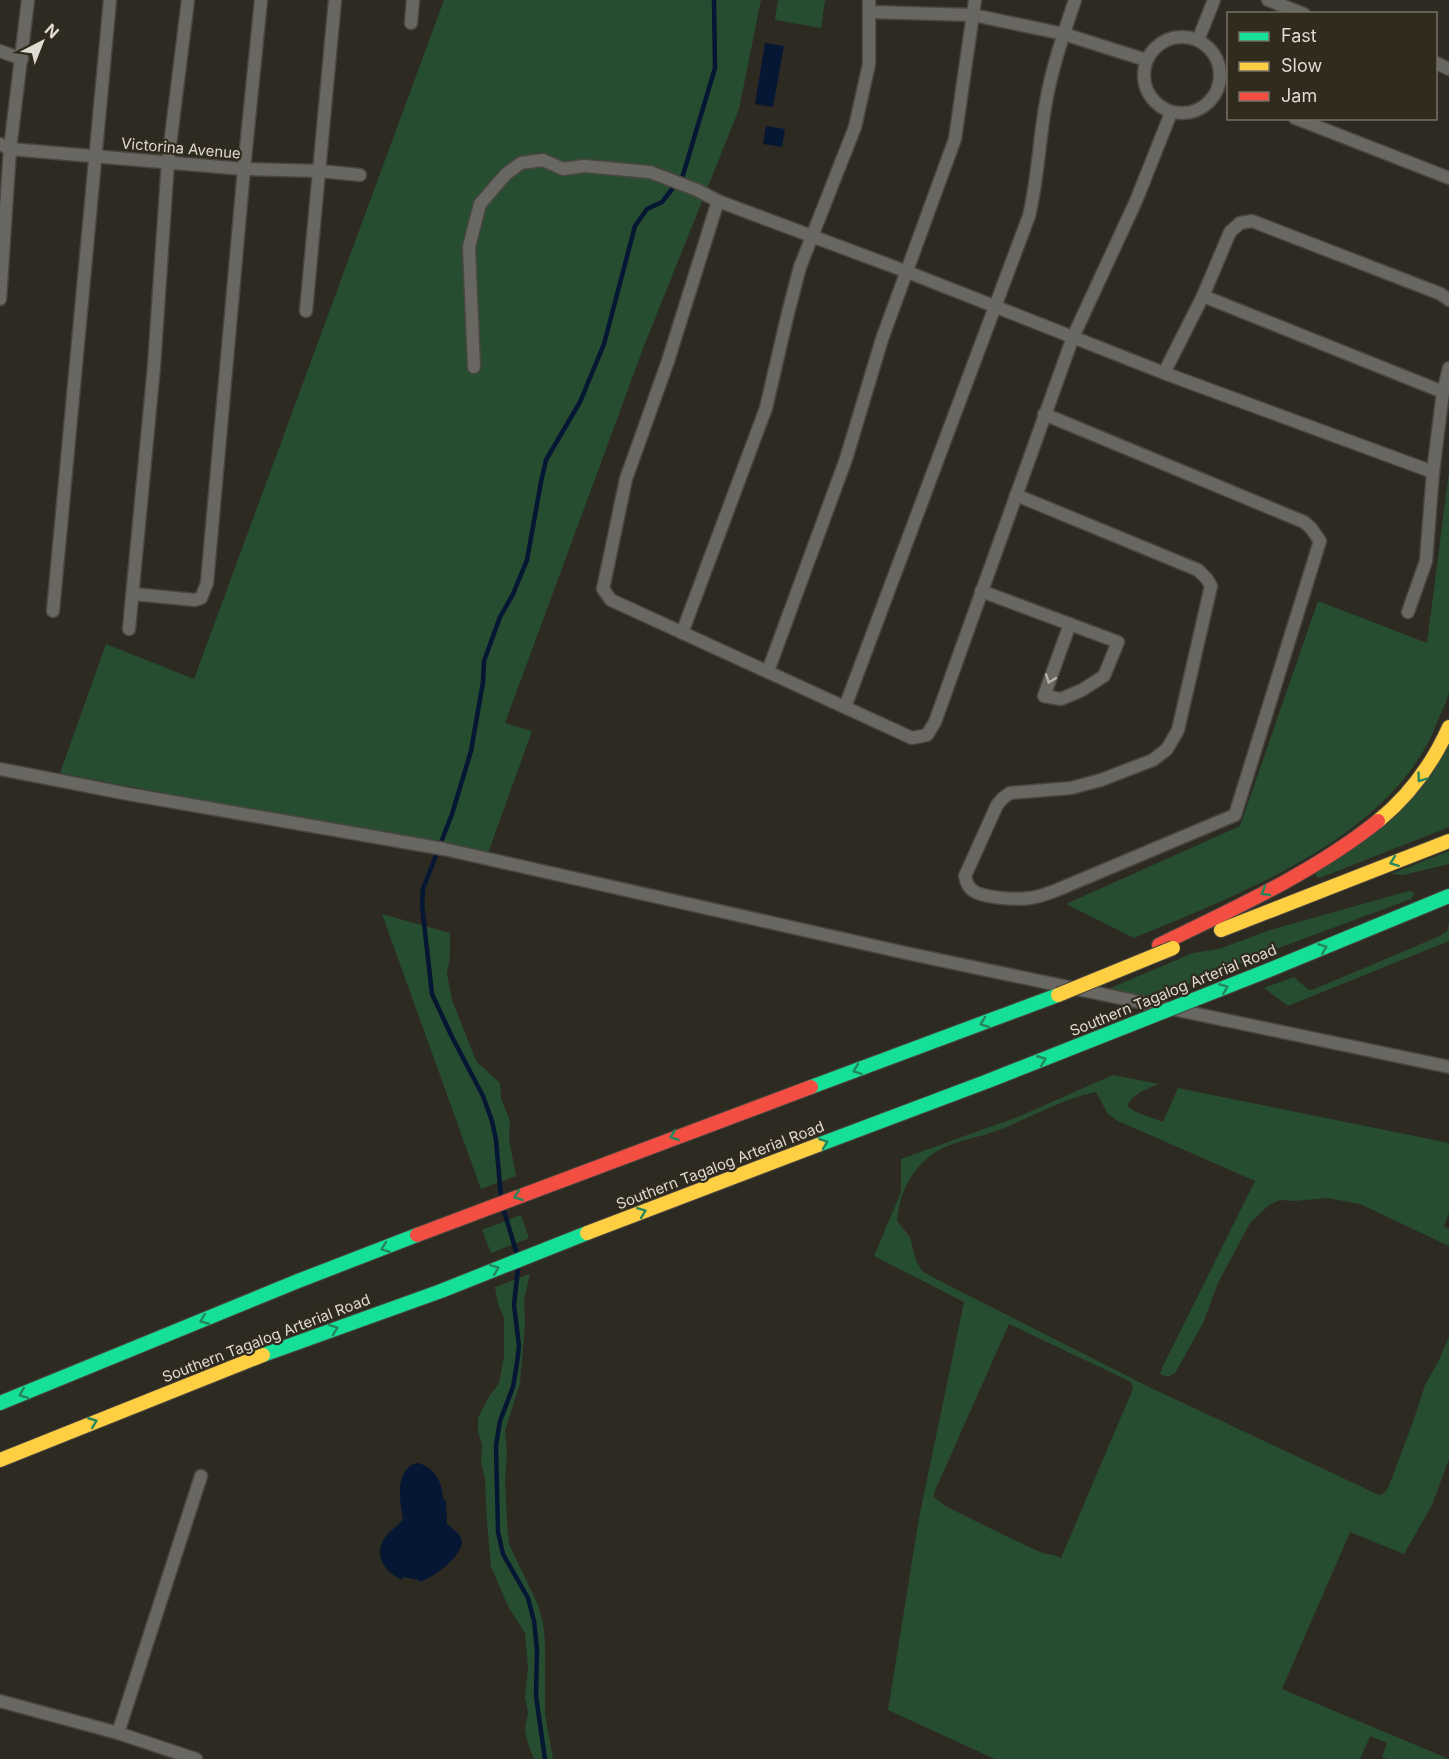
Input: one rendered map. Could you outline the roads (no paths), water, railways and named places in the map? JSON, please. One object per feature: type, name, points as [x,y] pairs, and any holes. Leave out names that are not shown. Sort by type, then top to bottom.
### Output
[{"type":"highway","points":[[1059,995],[1289,879],[1373,827],[1409,794],[1422,777],[1449,727]]},
{"type":"highway","points":[[0,1403],[298,1281],[572,1175],[1059,995],[1173,948],[1449,841]]},
{"type":"highway","name":"Southern Tagalog Arterial Road","points":[[0,1460],[267,1353],[441,1291],[587,1233],[988,1081],[1449,896]]},
{"type":"street","points":[[0,299],[5,147],[22,59],[28,0]]},
{"type":"street","points":[[53,611],[111,0]]},
{"type":"street","points":[[129,629],[154,366],[168,161],[188,0]]},
{"type":"street","points":[[133,594],[195,600],[201,598],[207,583],[261,0]]},
{"type":"street","points":[[306,311],[335,0]]},
{"type":"street","points":[[411,23],[413,0]]},
{"type":"street","points":[[768,671],[846,459],[905,271],[955,139],[975,0]]},
{"type":"street","points":[[846,707],[1029,216],[1034,195],[1046,102],[1075,0]]},
{"type":"street","points":[[1198,40],[1214,0]]},
{"type":"street","points":[[1268,0],[1299,12]]},
{"type":"street","points":[[682,633],[766,408],[792,295],[812,236],[855,127],[869,64],[870,6],[973,15],[1064,34],[1146,60]]},
{"type":"street","points":[[1183,36],[1198,40],[1210,48],[1217,60],[1223,90],[1199,110],[1185,114],[1171,112],[1156,105],[1147,92],[1143,76],[1146,60],[1154,48],[1168,39],[1183,36]]},
{"type":"street","points":[[0,51],[22,59]]},
{"type":"street","points":[[718,201],[668,361],[626,479],[603,589],[611,600],[912,738],[927,735],[935,722],[1073,336],[1136,201],[1171,112]]},
{"type":"street","points":[[1300,120],[1449,178]]},
{"type":"street","name":"Victorina Avenue","points":[[5,147],[244,170],[320,171],[360,175]]},
{"type":"street","points":[[474,367],[470,248],[480,204],[506,174],[521,163],[543,160],[563,169],[584,166],[650,172],[697,190],[718,201],[905,271],[1164,373],[1433,472]]},
{"type":"street","points":[[1164,373],[1203,296],[1230,232],[1239,223],[1252,221],[1441,294],[1449,300]]},
{"type":"street","points":[[1203,296],[1443,392]]},
{"type":"street","points":[[1408,612],[1426,561],[1433,472],[1443,392],[1449,368]]},
{"type":"street","points":[[1016,495],[1198,570],[1211,586],[1178,730],[1167,749],[1153,760],[1101,780],[1071,788],[1010,793],[998,805],[965,876],[971,890],[978,894],[1014,899],[1031,898],[1057,890],[1234,815],[1320,541],[1304,522],[1044,414]]},
{"type":"street","points":[[981,591],[1070,624],[1118,642],[1104,676],[1082,690],[1060,699],[1044,696],[1070,624]]},
{"type":"street","points":[[0,769],[128,794],[444,849],[906,953],[1449,1067]]},
{"type":"street","points":[[118,1733],[201,1476]]},
{"type":"street","points":[[0,1701],[118,1733],[196,1759]]},
{"type":"water","points":[[765,43],[784,46],[773,107],[755,104]]},
{"type":"water","points":[[766,126],[785,129],[782,147],[763,144]]},
{"type":"water","points":[[416,1463],[428,1467],[439,1481],[443,1499],[446,1500],[447,1524],[458,1533],[462,1541],[458,1553],[446,1566],[419,1582],[419,1580],[403,1577],[402,1580],[391,1573],[381,1559],[380,1553],[385,1538],[403,1519],[400,1496],[401,1480],[409,1467]]},
{"type":"waterway","points":[[501,1197],[492,1121],[483,1096],[432,994],[422,905],[423,889],[452,814],[471,751],[483,682],[484,661],[500,617],[513,594],[527,560],[546,460],[580,402],[604,344],[635,226],[647,209],[662,202],[683,175],[715,68],[714,0]]},
{"type":"waterway","points":[[503,1208],[517,1254]]},
{"type":"waterway","points":[[518,1269],[514,1305],[519,1346],[517,1363],[513,1387],[500,1421],[496,1445],[498,1532],[503,1554],[528,1598],[534,1621],[537,1649],[536,1696],[545,1759]]}]
